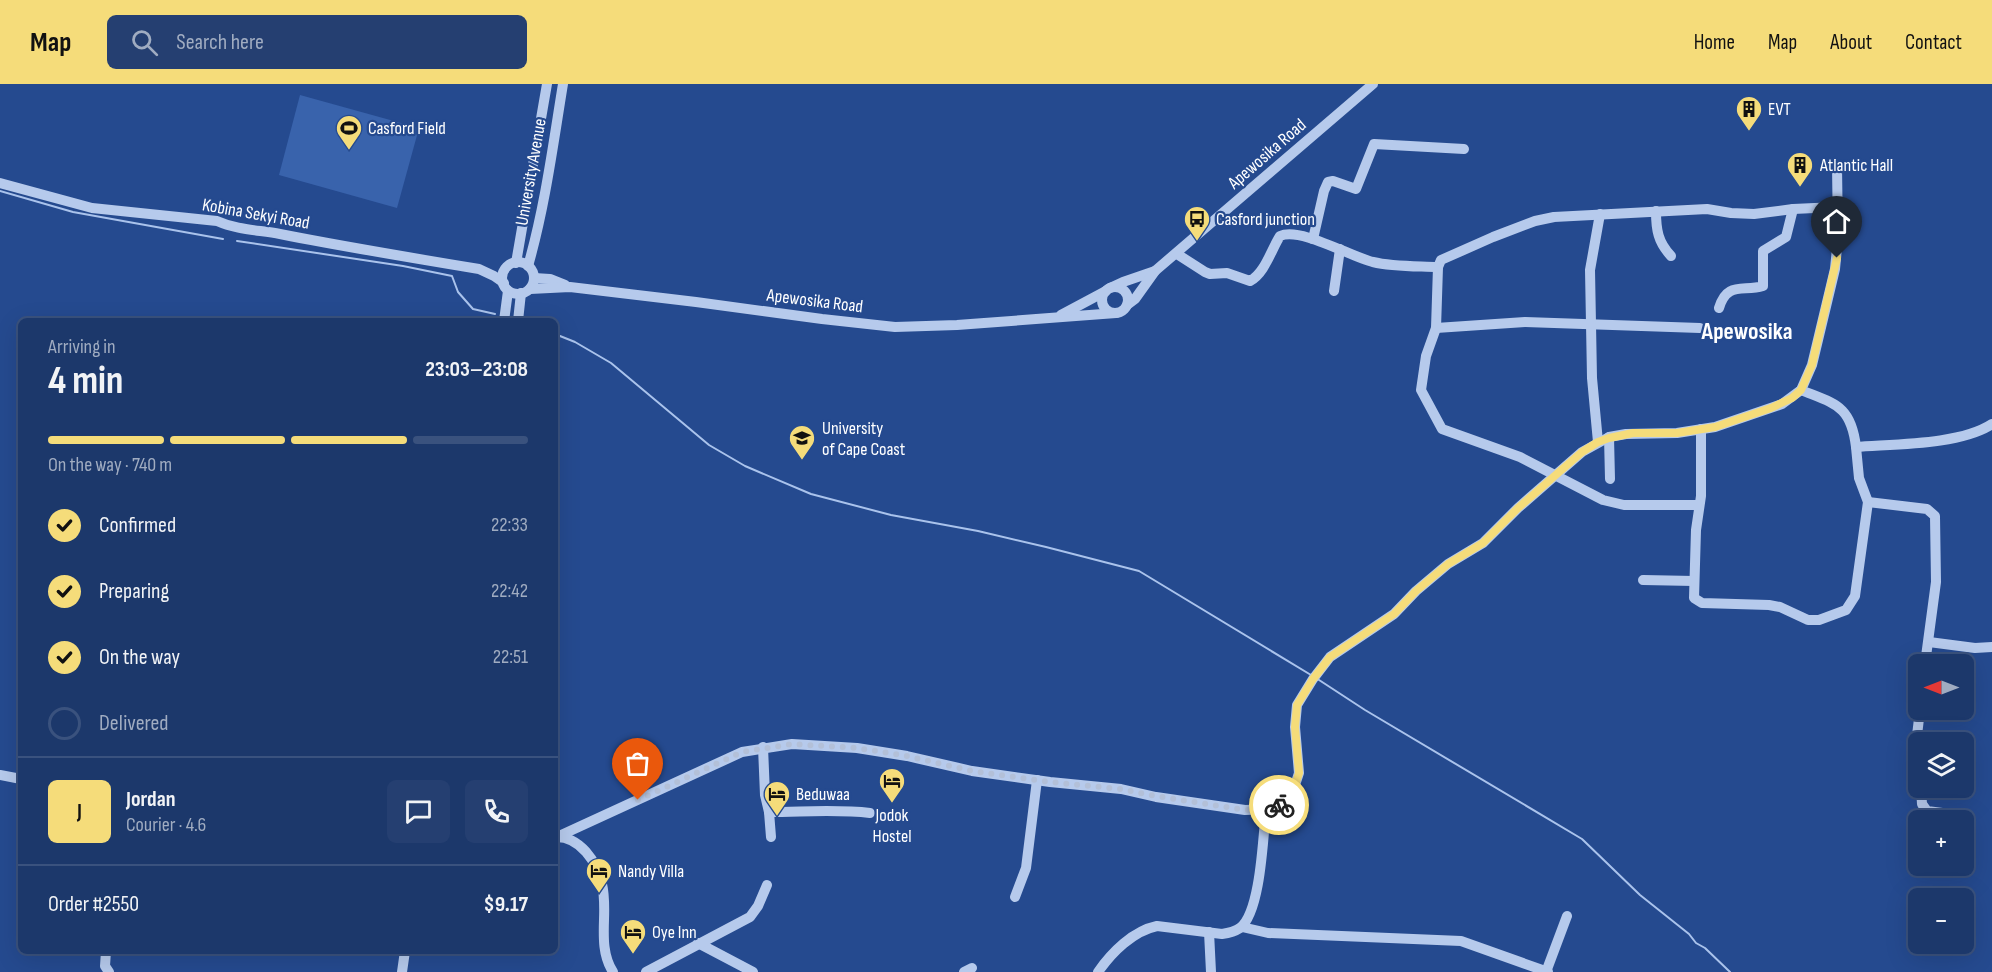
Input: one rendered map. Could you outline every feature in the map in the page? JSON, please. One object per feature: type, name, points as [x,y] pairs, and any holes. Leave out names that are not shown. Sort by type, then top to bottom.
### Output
[{"type":"street","name":"University Avenue","points":[[516,263],[547,84]]},
{"type":"street","name":"University Avenue","points":[[528,266],[535,242],[563,84]]},
{"type":"street","name":"Apewosika Road","points":[[1127,305],[1155,271],[1373,84]]},
{"type":"street","points":[[1313,240],[1328,182],[1333,181],[1356,189],[1374,144],[1464,149]]},
{"type":"street","points":[[558,837],[742,752],[792,744],[857,748],[907,756],[972,771],[1120,789],[1245,810],[1266,809],[1281,805],[1295,785],[1299,773],[1296,712],[1302,695],[1315,675],[1338,651],[1394,614],[1416,591],[1448,564],[1483,543],[1518,508],[1582,452],[1598,442],[1633,433],[1670,433],[1715,427],[1782,404],[1801,390],[1812,365],[1835,269],[1838,237],[1836,166]]},
{"type":"street","name":"Kobina Sekyi Road","points":[[0,183],[92,208],[217,221],[226,226],[278,233],[327,244],[479,269],[494,276],[506,287]]},
{"type":"street","points":[[1698,505],[1624,505],[1602,500],[1520,457],[1442,429],[1420,390],[1426,356],[1436,328],[1438,267],[1441,260],[1535,221],[1554,217],[1707,209],[1754,214],[1837,207]]},
{"type":"street","points":[[1719,308],[1727,293],[1736,288],[1763,286],[1763,251],[1786,237],[1793,209]]},
{"type":"street","points":[[1656,211],[1657,236],[1661,246],[1671,256]]},
{"type":"street","points":[[1598,442],[1592,378],[1590,270],[1600,214]]},
{"type":"street","points":[[1177,254],[1205,272],[1227,273],[1250,281],[1264,265],[1280,236],[1288,234],[1313,240],[1372,262],[1438,267]]},
{"type":"street","points":[[1334,291],[1340,249]]},
{"type":"street","points":[[479,269],[505,270],[516,263],[528,266],[534,278]]},
{"type":"street","points":[[504,318],[505,270]]},
{"type":"street","name":"Apewosika Road","points":[[1056,318],[1123,282],[1155,271]]},
{"type":"street","points":[[534,278],[550,279],[570,287]]},
{"type":"street","points":[[519,318],[526,291],[534,278]]},
{"type":"street","points":[[506,287],[526,291],[570,287]]},
{"type":"street","name":"Apewosika Road","points":[[570,287],[822,320],[895,327],[957,325],[1116,313]]},
{"type":"street","points":[[1118,288],[1124,291],[1128,298],[1127,305],[1123,311],[1108,312],[1103,307],[1103,296],[1109,289],[1118,288]]},
{"type":"street","points":[[1436,328],[1509,322],[1700,328]]},
{"type":"street","points":[[1701,429],[1701,496],[1698,505],[1694,598],[1702,603],[1769,605],[1808,620],[1819,620],[1837,614],[1845,610],[1855,596],[1868,502],[1859,478],[1854,432],[1848,418],[1839,406],[1801,390]]},
{"type":"street","points":[[1856,447],[1935,440],[1983,430],[1992,424]]},
{"type":"street","points":[[1609,438],[1610,479]]},
{"type":"street","points":[[1868,502],[1927,509],[1935,516],[1936,582],[1926,654]]},
{"type":"street","points":[[1643,580],[1694,581]]},
{"type":"street","points":[[1929,642],[1975,648],[1992,647]]},
{"type":"street","points":[[764,747],[765,795],[771,837]]},
{"type":"street","points":[[0,775],[18,778]]},
{"type":"street","points":[[1015,897],[1026,868],[1037,780]]},
{"type":"street","points":[[1098,972],[1114,953],[1146,928],[1157,926],[1231,933],[1242,927],[1258,888],[1266,809]]},
{"type":"street","points":[[769,812],[842,810],[870,813]]},
{"type":"street","points":[[558,837],[574,841],[585,850],[596,867],[602,885],[604,945],[609,965],[614,972]]},
{"type":"street","points":[[646,972],[750,917],[758,906],[767,885]]},
{"type":"street","points":[[1242,927],[1268,933],[1461,941],[1547,972],[1567,916]]},
{"type":"street","points":[[1209,932],[1212,972]]},
{"type":"street","points":[[698,943],[753,972]]},
{"type":"street","points":[[106,954],[105,966],[109,972]]},
{"type":"street","points":[[402,972],[405,954]]},
{"type":"shaded area","name":"Casford Field","points":[[300,95],[419,128],[397,208],[279,175]]},
{"type":"waterway","points":[[0,191],[73,212],[223,239]]},
{"type":"waterway","points":[[237,241],[403,266],[452,276],[458,292],[473,309],[495,314]]},
{"type":"waterway","points":[[558,335],[575,342],[611,363],[709,445],[745,466],[811,494],[891,515],[978,531],[1139,571],[1311,675]]},
{"type":"waterway","points":[[1316,678],[1365,710],[1582,839],[1640,895],[1689,934],[1696,943],[1705,948],[1730,972]]},
{"type":"way so far","points":[[638,800],[742,752],[764,747],[810,744],[857,748],[907,756],[972,771],[1120,789],[1245,810],[1272,809],[1279,805]]},
{"type":"place","name":"EVT","points":[[1749,132]]},
{"type":"place","name":"Casford Field","points":[[349,151]]},
{"type":"place","name":"Atlantic Hall","points":[[1800,188]]},
{"type":"place","name":"Casford junction","points":[[1197,242]]},
{"type":"place","name":"University of Cape Coast","points":[[802,461]]},
{"type":"place","name":"Jodok Hostel","points":[[892,804]]},
{"type":"place","name":"Beduwaa","points":[[777,817]]},
{"type":"place","name":"Nandy Villa","points":[[599,894]]},
{"type":"place","name":"Oye Inn","points":[[633,955]]},
{"type":"district","name":"Apewosika","points":[[1747,331]]},
{"type":"route","points":[[1279,805],[1295,785],[1299,773],[1295,727],[1297,705],[1330,657],[1394,614],[1416,591],[1448,564],[1483,543],[1518,508],[1582,452],[1598,442],[1633,433],[1677,433],[1715,427],[1782,404],[1792,398],[1801,390],[1808,378],[1837,258]]}]
